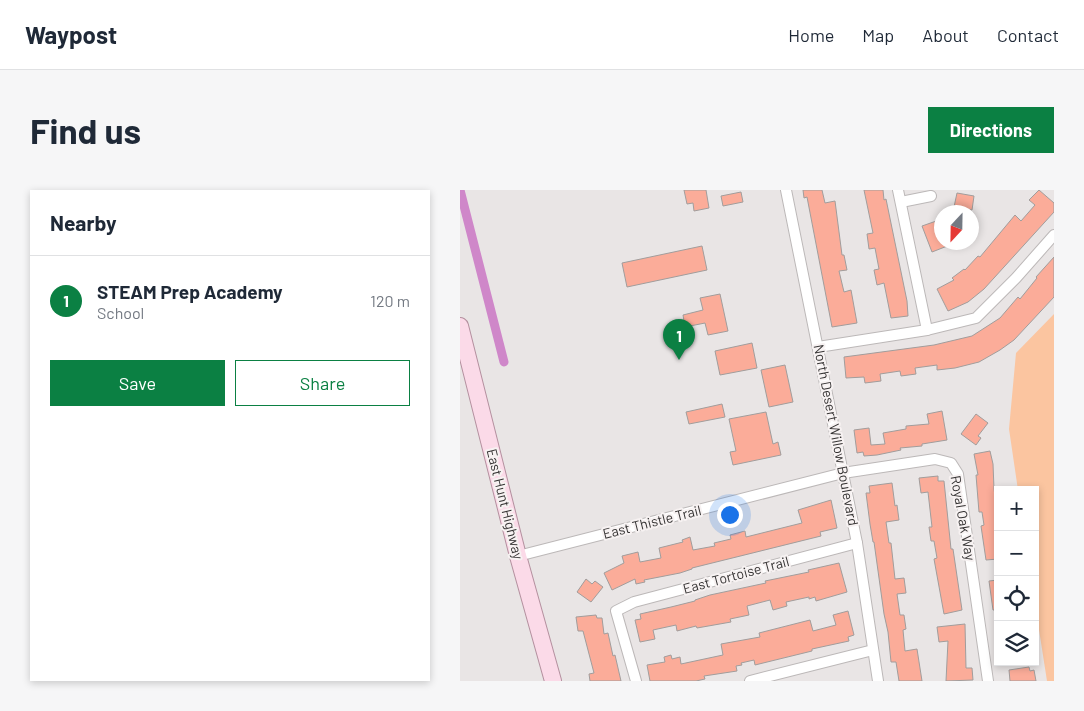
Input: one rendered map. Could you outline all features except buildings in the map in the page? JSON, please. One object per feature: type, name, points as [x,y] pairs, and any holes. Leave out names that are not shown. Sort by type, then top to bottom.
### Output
[{"type":"main road","name":"East Hunt Highway","points":[[460,326],[518,556],[553,681]]},
{"type":"street","name":"North Desert Willow Boulevard","points":[[786,190],[858,543],[878,681]]},
{"type":"street","points":[[898,190],[927,330]]},
{"type":"street","points":[[901,202],[931,196]]},
{"type":"street","points":[[818,346],[927,330],[976,318],[1016,278],[1054,235]]},
{"type":"street","name":"Royal Oak Way","points":[[843,473],[935,459],[951,463],[958,474],[988,681]]},
{"type":"street","name":"East Thistle Trail","points":[[518,556],[843,473]]},
{"type":"street","name":"East Tortoise Trail","points":[[636,681],[616,611],[634,602],[858,543]]},
{"type":"street","points":[[750,681],[873,650]]},
{"type":"shaded area","points":[[1054,314],[1054,681],[1047,681],[1039,630],[1039,486],[1017,486],[1009,429],[1016,353]]},
{"type":"waterway","points":[[460,190],[504,362]]},
{"type":"place","name":"STEAM Prep Academy","points":[[679,360]]}]
